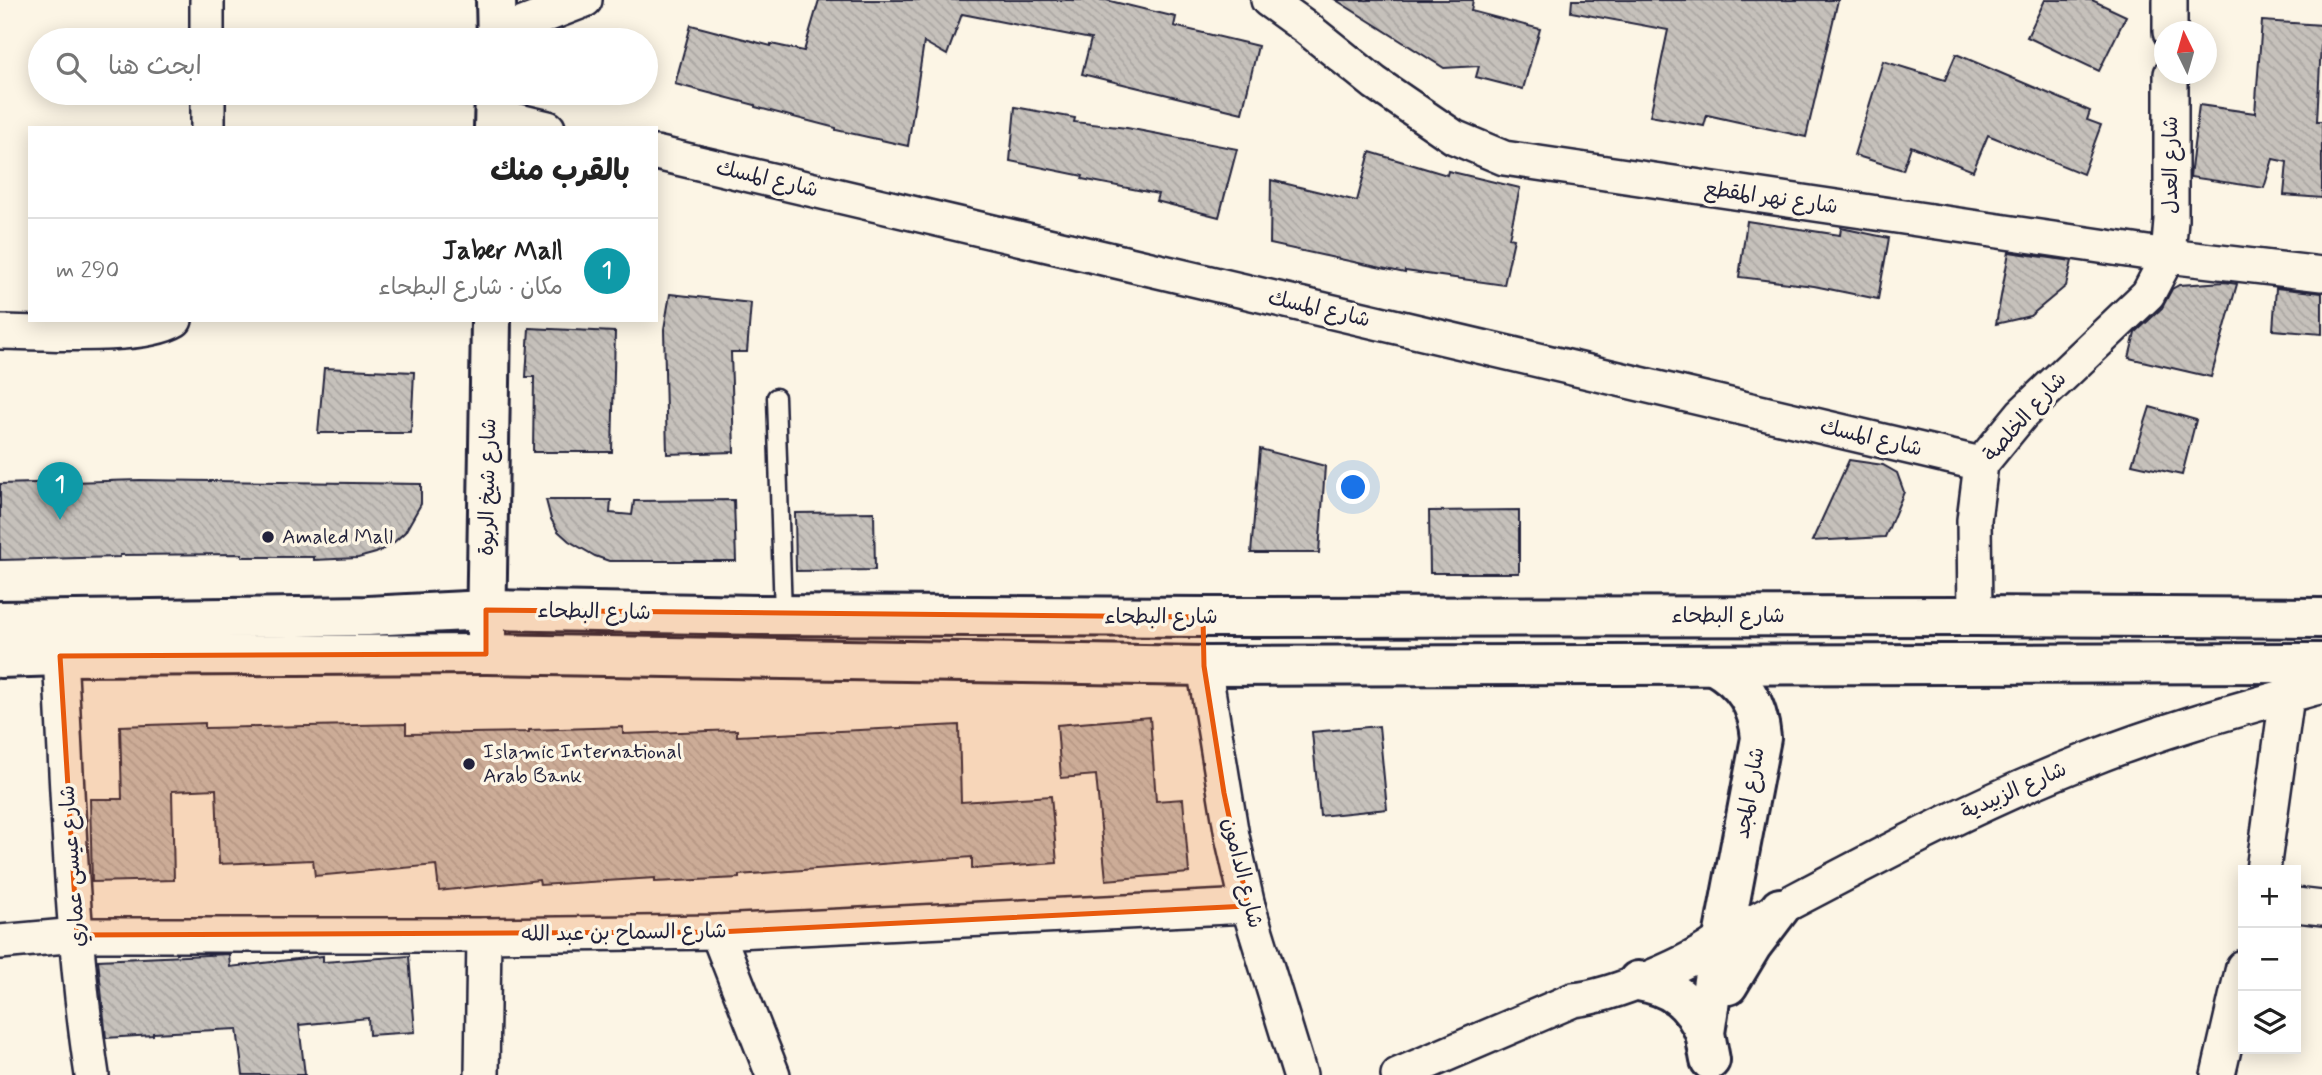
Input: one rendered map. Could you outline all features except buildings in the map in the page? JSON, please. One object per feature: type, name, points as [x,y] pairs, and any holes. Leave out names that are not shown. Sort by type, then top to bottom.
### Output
[{"type":"street","points":[[207,0],[207,28]]},
{"type":"street","points":[[497,25],[585,0]]},
{"type":"street","name":"شارع نهر المقطع","points":[[1268,0],[1375,83],[1454,137],[1504,158],[2168,256],[2322,274]]},
{"type":"street","points":[[2170,0],[2170,21]]},
{"type":"street","name":"شارع العدل","points":[[2168,256],[2171,219],[2171,84]]},
{"type":"street","points":[[208,105],[208,126]]},
{"type":"street","points":[[494,112],[541,126]]},
{"type":"street","name":"شارع المسك","points":[[658,153],[1981,464]]},
{"type":"street","name":"شارع الخلصة","points":[[1975,615],[1974,520],[1981,464],[2022,414],[2148,294],[2168,256]]},
{"type":"street","points":[[0,332],[136,332],[164,327],[172,322]]},
{"type":"street","name":"شارع شيخ الربوة","points":[[486,654],[491,322]]},
{"type":"street","name":"شارع البطحاء","points":[[0,621],[368,616],[486,610],[1203,617],[1975,615],[2322,618]]},
{"type":"street","points":[[1203,617],[1204,666]]},
{"type":"street","points":[[0,658],[486,654],[1204,666],[2322,663]]},
{"type":"street","name":"شارع عيسى عماري","points":[[60,656],[77,935],[92,1075]]},
{"type":"street","name":"شارع المجد","points":[[1707,1056],[1717,954],[1723,938],[1761,738],[1753,702],[1730,674],[1714,665]]},
{"type":"street","name":"شارع الدامون","points":[[1204,666],[1228,815],[1248,906],[1300,1075]]},
{"type":"street","name":"شارع الزبيدية","points":[[1398,1075],[1573,1000],[1599,996],[1700,954],[1723,938],[1971,809],[2077,764],[2222,714],[2322,686]]},
{"type":"street","points":[[2264,865],[2287,696]]},
{"type":"street","name":"شارع السماح بن عبد الله","points":[[0,942],[77,935],[717,932],[1248,906]]},
{"type":"street","points":[[2301,906],[2322,908]]},
{"type":"street","points":[[1728,985],[1752,944],[1780,908]]},
{"type":"street","points":[[717,932],[773,1075]]},
{"type":"street","name":"شارع الزبيدية","points":[[1573,1000],[1594,981],[1702,935],[1713,934],[1723,938]]},
{"type":"street","points":[[481,1075],[484,935]]},
{"type":"street","name":"شارع المجد","points":[[1707,1056],[1721,1044],[1724,1036],[1731,954],[1730,947],[1723,938]]},
{"type":"street","points":[[1638,981],[1656,984],[1680,996],[1698,1016],[1707,1056]]},
{"type":"street","points":[[2218,1075],[2238,989]]},
{"type":"lane","points":[[776,397],[783,614]]},
{"type":"highlighted area","points":[[486,610],[1203,617],[1204,666],[1224,793],[1248,906],[717,932],[77,935],[60,656],[486,654]]},
{"type":"place","name":"Jaber Mall","points":[[60,520]]},
{"type":"place","name":"Amaled Mall","points":[[268,537]]},
{"type":"place","name":"Islamic International Arab Bank","points":[[469,764]]}]
